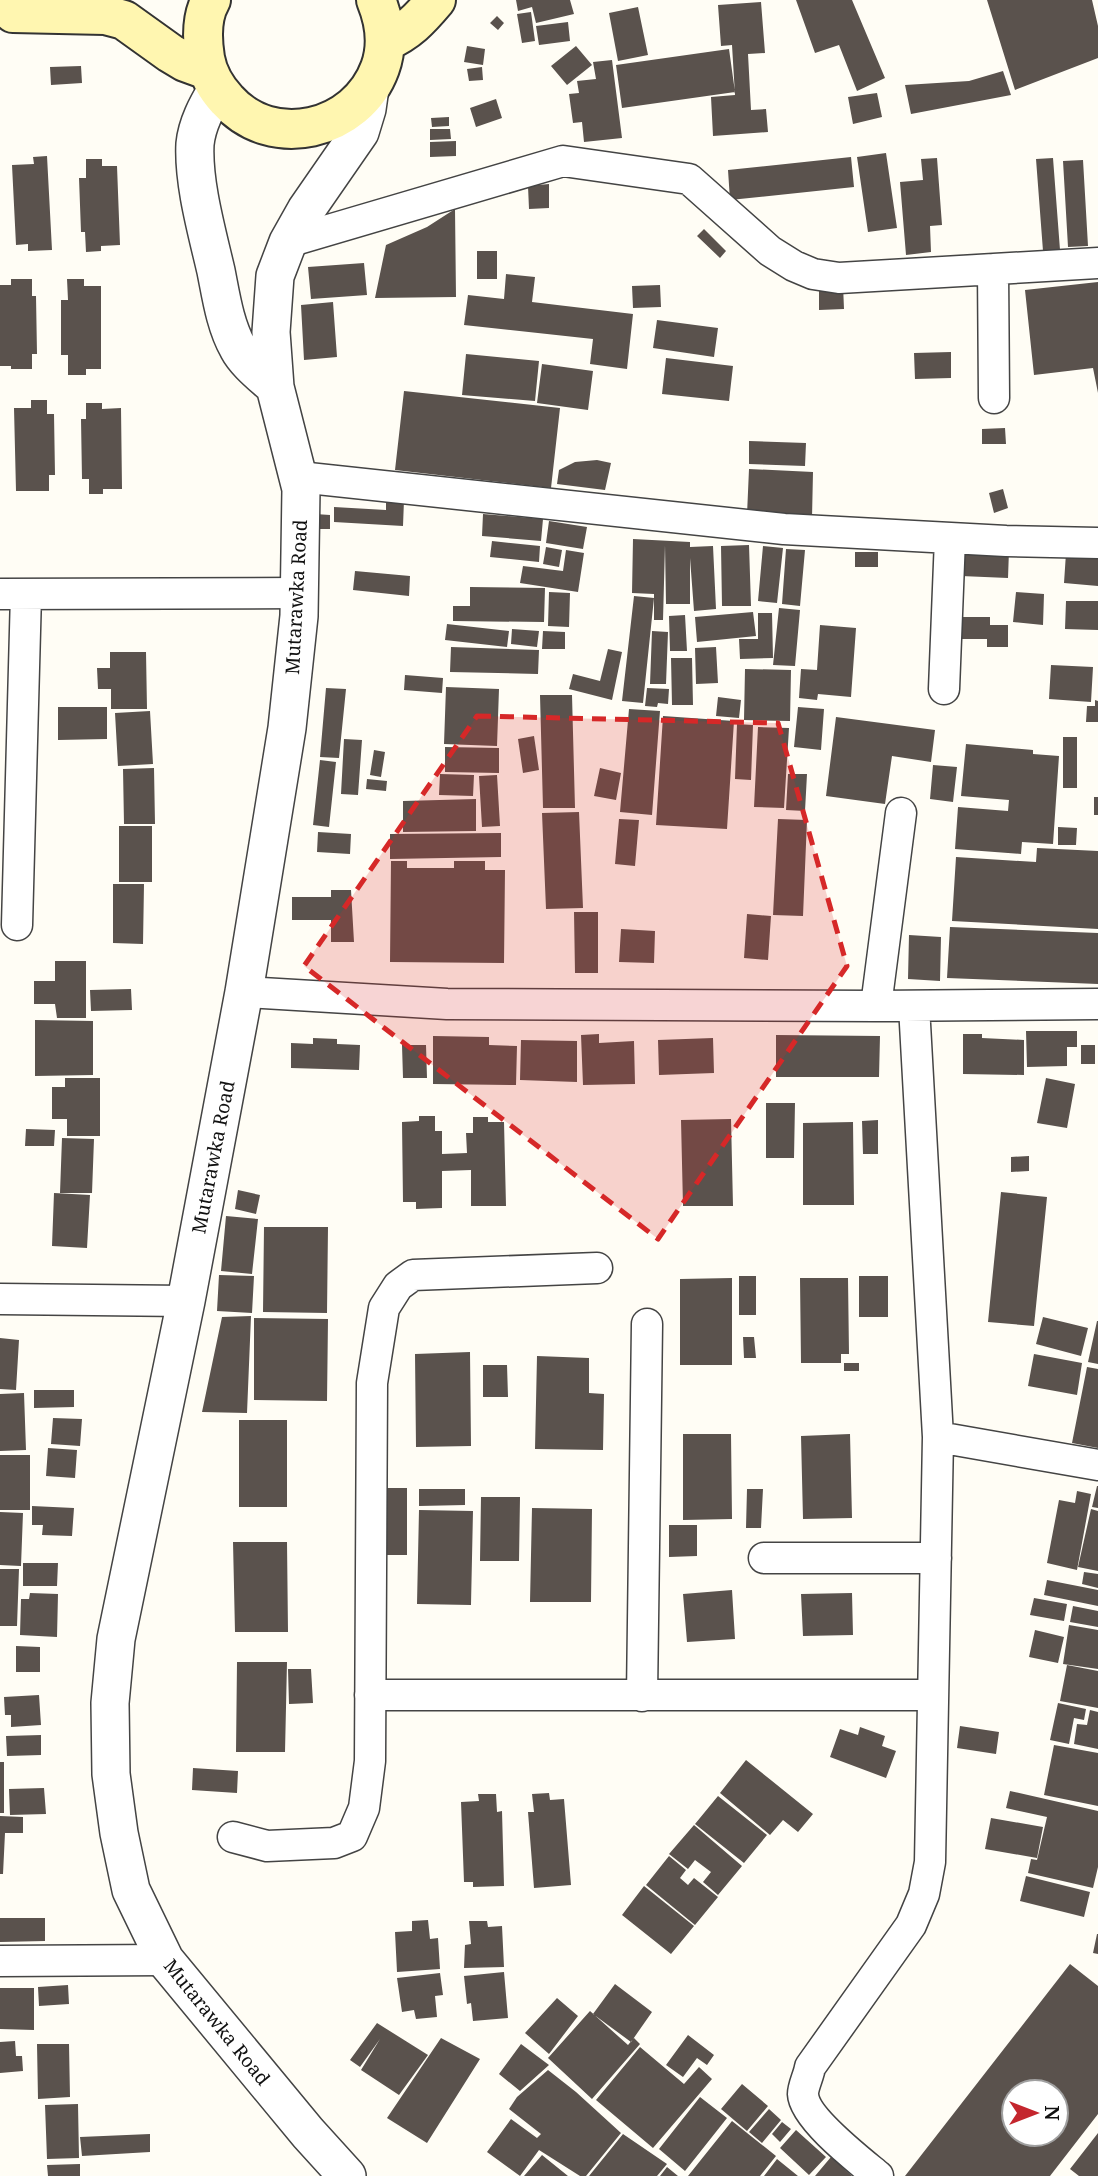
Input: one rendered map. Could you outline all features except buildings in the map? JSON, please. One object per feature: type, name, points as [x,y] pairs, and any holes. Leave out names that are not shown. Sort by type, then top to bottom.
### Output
[{"type":"main road","points":[[6,15],[65,0]]},
{"type":"main road","points":[[211,0],[207,7],[202,38],[212,80]]},
{"type":"main road","points":[[6,15],[64,12],[105,15],[124,20],[212,80],[234,108],[256,122],[281,129],[306,129],[331,122],[353,108],[370,88],[381,67],[385,42],[383,18],[376,0]]},
{"type":"main road","points":[[385,42],[404,34],[436,0]]},
{"type":"street","points":[[212,80],[195,143],[196,172],[208,232],[232,336],[239,350],[275,387]]},
{"type":"street","name":"Mutarawka Road","points":[[347,2176],[308,2133],[165,1960],[131,1890],[118,1833],[111,1774],[110,1703],[116,1639],[186,1301],[244,992],[287,729],[299,616],[301,489],[275,387],[271,304],[275,276],[288,242],[306,210],[360,132],[370,88]]},
{"type":"street","points":[[288,242],[564,161],[689,178],[770,251],[813,274],[839,278],[1098,263]]},
{"type":"street","points":[[993,269],[994,398]]},
{"type":"street","points":[[299,477],[784,528],[1098,543]]},
{"type":"street","points":[[944,689],[950,538]]},
{"type":"street","points":[[17,925],[13,594],[299,593]]},
{"type":"street","points":[[876,1006],[901,813]]},
{"type":"street","points":[[244,992],[447,1004],[1098,1004]]},
{"type":"street","points":[[878,2176],[833,2138],[810,2110],[803,2094],[810,2067],[911,1925],[924,1894],[930,1862],[939,1437],[914,1006]]},
{"type":"street","points":[[233,1837],[267,1846],[334,1843],[352,1836],[364,1808],[370,1761],[372,1382],[384,1308],[398,1286],[413,1275],[597,1268]]},
{"type":"street","points":[[0,1298],[186,1301]]},
{"type":"street","points":[[642,1696],[647,1324]]},
{"type":"street","points":[[939,1437],[1098,1465]]},
{"type":"street","points":[[764,1558],[936,1558]]},
{"type":"street","points":[[370,1695],[933,1695]]},
{"type":"street","points":[[0,1961],[165,1960]]},
{"type":"highlighted area","points":[[477,716],[778,723],[847,966],[658,1239],[304,966]]}]
